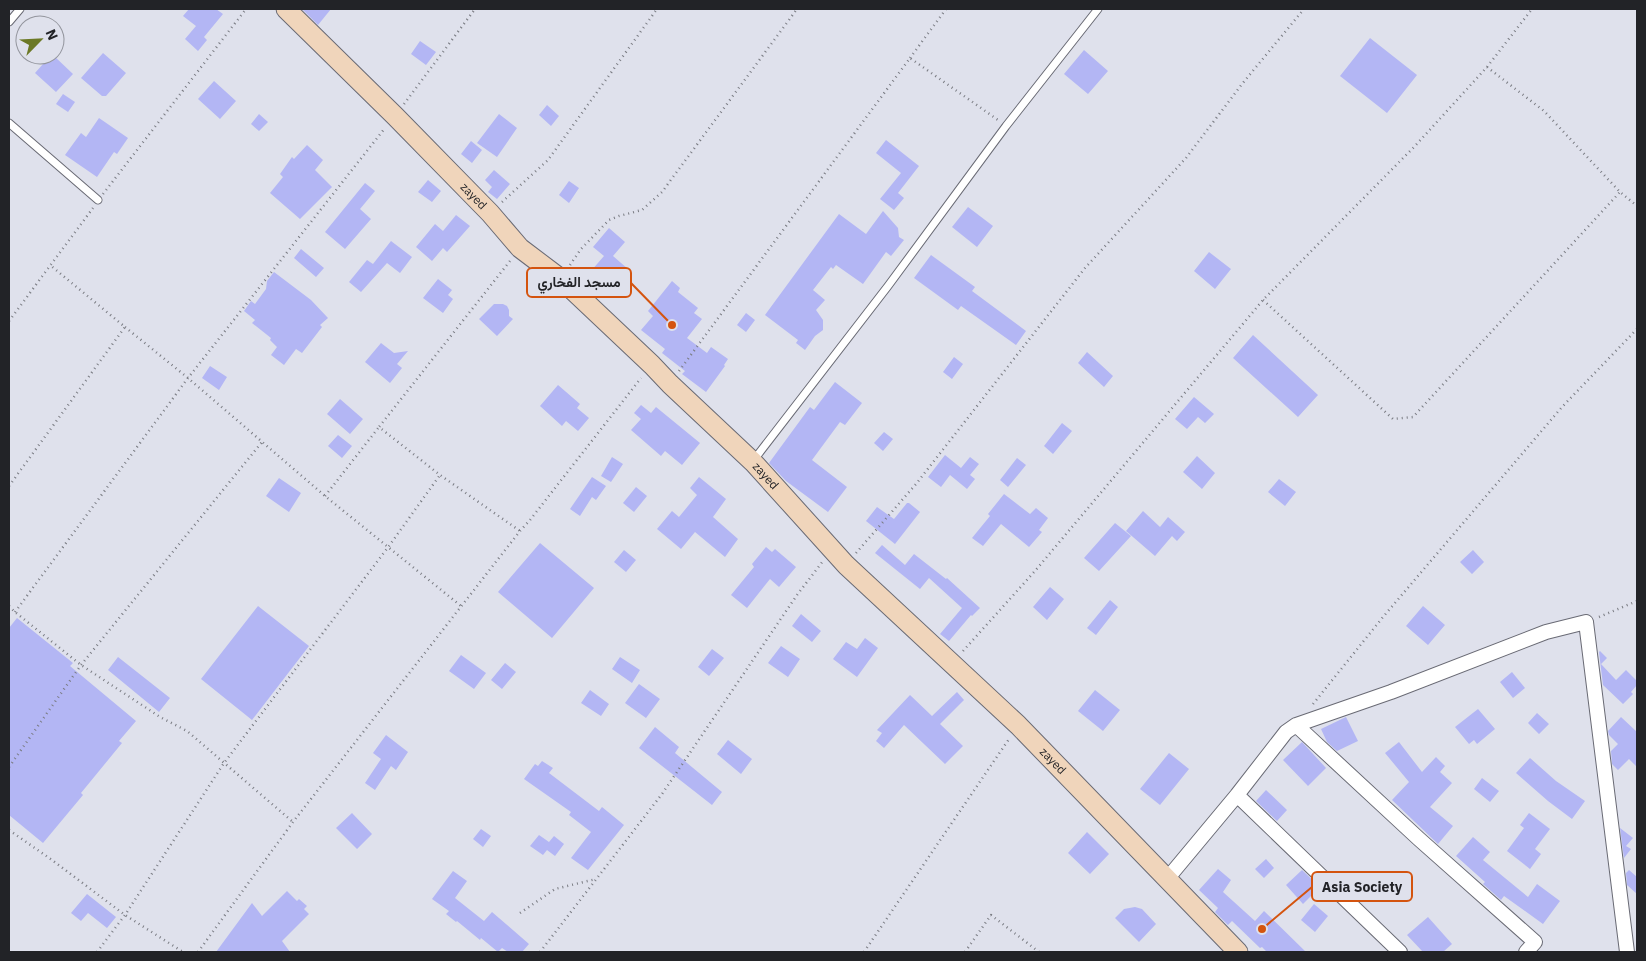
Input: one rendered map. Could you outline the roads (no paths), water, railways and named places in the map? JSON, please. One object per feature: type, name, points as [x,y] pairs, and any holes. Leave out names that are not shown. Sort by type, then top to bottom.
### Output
[{"type":"street","name":"zayed","points":[[286,9],[490,213],[520,248],[562,279],[652,365],[752,462],[840,558],[1018,725],[1238,952]]},
{"type":"street","points":[[1167,880],[1238,796],[1286,732],[1296,725],[1391,692],[1546,632],[1586,622],[1627,952]]},
{"type":"street","points":[[1296,725],[1419,839],[1535,942],[1526,952]]},
{"type":"street","points":[[1238,796],[1400,952]]},
{"type":"lane","points":[[9,22],[20,9]]},
{"type":"lane","points":[[752,462],[888,286],[1006,126],[1098,9]]},
{"type":"lane","points":[[9,123],[98,200]]},
{"type":"place","name":"مسجد الفخاري","points":[[672,325]]},
{"type":"place","name":"Asia Society","points":[[1262,929]]}]
